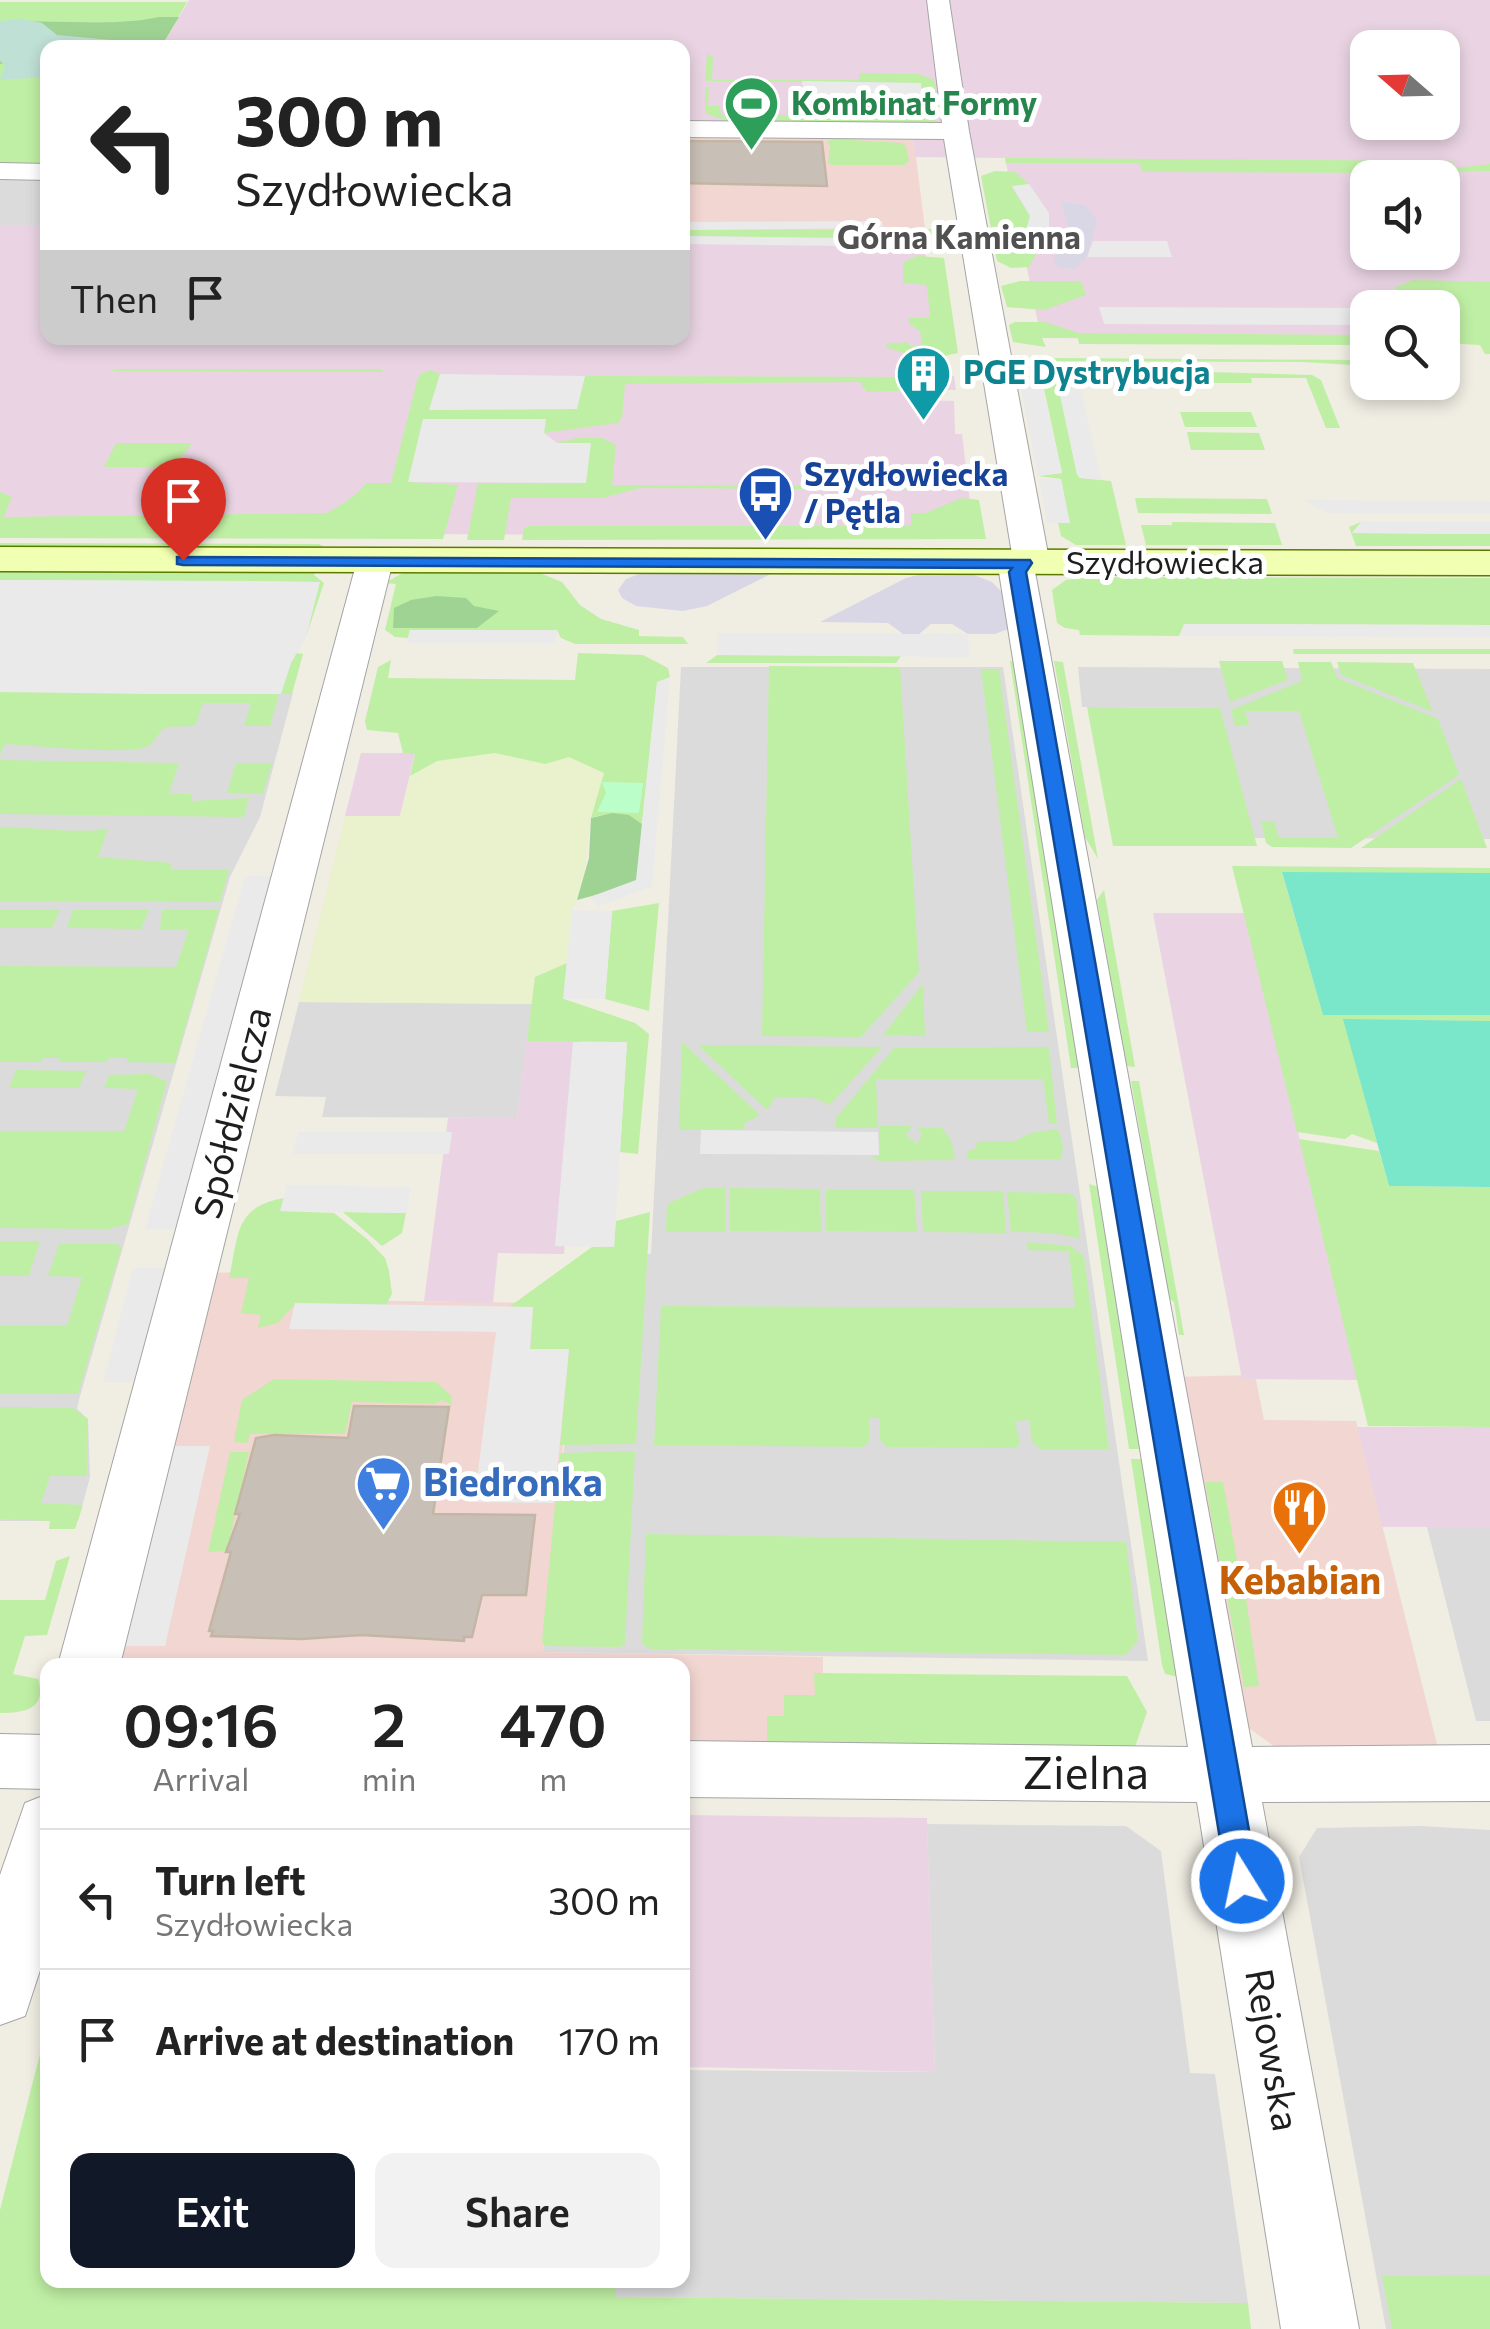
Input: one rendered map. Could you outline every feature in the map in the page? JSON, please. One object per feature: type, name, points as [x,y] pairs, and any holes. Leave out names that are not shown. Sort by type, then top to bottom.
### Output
[{"type":"street","name":"Rejowska","points":[[938,0],[956,130],[1030,554],[1018,572],[1320,2329]]},
{"type":"street","points":[[690,128],[956,130]]},
{"type":"street","points":[[0,172],[40,172]]},
{"type":"street","name":"Szydłowiecka","points":[[0,560],[1490,563]]},
{"type":"street","name":"Spółdzielcza","points":[[91,1658],[375,561]]},
{"type":"street","points":[[0,1761],[40,1762]]},
{"type":"street","name":"Zielna","points":[[690,1769],[1224,1775],[1490,1773]]},
{"type":"street","points":[[0,1993],[40,1851]]},
{"type":"shaded area","points":[[189,0],[1490,0],[1490,283],[1417,283],[1421,290],[1350,290],[1350,340],[1041,338],[1005,158],[915,157],[914,141],[891,136],[690,135],[690,40],[166,40]]},
{"type":"shaded area","points":[[21,19],[42,23],[57,35],[111,40],[40,40],[40,77],[0,80],[5,65],[0,61],[0,21]]},
{"type":"shaded area","points":[[802,81],[921,83],[922,94],[803,94]]},
{"type":"shaded area","points":[[923,104],[925,111],[884,111],[884,118],[800,118],[799,107]]},
{"type":"shaded area","points":[[690,135],[891,136],[914,141],[925,229],[690,231]]},
{"type":"shaded area","points":[[0,172],[40,172],[40,225],[0,225]]},
{"type":"shaded area","points":[[1029,184],[1049,213],[1049,230],[1044,240],[1024,237],[1030,216],[1012,186]]},
{"type":"shaded area","points":[[1061,201],[1085,205],[1097,220],[1087,257],[1075,269],[1053,263],[1068,225]]},
{"type":"shaded area","points":[[882,221],[883,228],[690,230],[690,222]]},
{"type":"shaded area","points":[[0,225],[40,225],[40,345],[690,345],[690,231],[936,229],[938,245],[924,246],[926,257],[940,258],[945,358],[934,360],[935,372],[954,376],[956,390],[916,390],[916,400],[954,401],[955,434],[962,434],[974,537],[413,534],[0,525]]},
{"type":"shaded area","points":[[690,236],[843,238],[843,246],[690,244]]},
{"type":"shaded area","points":[[1093,241],[1167,241],[1172,257],[1087,257]]},
{"type":"shaded area","points":[[1099,307],[1350,308],[1350,325],[1104,324]]},
{"type":"shaded area","points":[[440,374],[585,376],[577,409],[429,410]]},
{"type":"shaded area","points":[[1020,384],[1042,384],[1062,473],[1038,476]]},
{"type":"shaded area","points":[[1080,387],[1102,480],[1080,478],[1077,474],[1059,390]]},
{"type":"shaded area","points":[[423,419],[546,419],[544,433],[557,443],[591,443],[586,483],[408,482]]},
{"type":"shaded area","points":[[1039,479],[1061,479],[1070,523],[1047,523]]},
{"type":"shaded area","points":[[1305,500],[1490,502],[1490,513],[1326,513]]},
{"type":"shaded area","points":[[1361,522],[1490,522],[1490,534],[1352,533]]},
{"type":"shaded area","points":[[779,570],[707,606],[683,611],[636,606],[622,598],[618,590],[626,579],[647,571]]},
{"type":"shaded area","points":[[932,571],[969,573],[992,582],[1002,592],[1008,629],[995,634],[968,634],[952,624],[931,624],[919,634],[903,634],[888,623],[820,622],[906,578]]},
{"type":"shaded area","points":[[0,580],[320,582],[306,637],[291,663],[281,694],[154,694],[0,692]]},
{"type":"shaded area","points":[[1184,624],[1490,625],[1490,637],[1179,636]]},
{"type":"shaded area","points":[[410,630],[557,630],[556,643],[407,643]]},
{"type":"shaded area","points":[[718,633],[968,634],[969,657],[717,655]]},
{"type":"shaded area","points":[[681,667],[1003,667],[1148,1661],[543,1652],[584,1254],[651,1254]]},
{"type":"shaded area","points":[[1078,667],[1490,669],[1490,839],[1249,838],[1220,708],[1082,707]]},
{"type":"shaded area","points":[[670,677],[652,887],[598,906],[590,897],[636,880],[657,682]]},
{"type":"shaded area","points":[[0,692],[293,693],[260,817],[230,877],[80,1396],[77,1409],[88,1419],[90,1477],[78,1521],[0,1521]]},
{"type":"shaded area","points":[[361,753],[415,753],[400,816],[345,816]]},
{"type":"shaded area","points":[[245,876],[294,876],[203,1229],[145,1229]]},
{"type":"shaded area","points":[[572,910],[612,911],[605,999],[563,999]]},
{"type":"shaded area","points":[[1153,913],[1245,913],[1358,1380],[1242,1379]]},
{"type":"shaded area","points":[[299,1002],[532,1004],[517,1118],[322,1117],[326,1097],[275,1096]]},
{"type":"shaded area","points":[[528,1028],[582,1029],[564,1254],[498,1253],[493,1303],[424,1301],[448,1118],[517,1118]]},
{"type":"shaded area","points":[[573,1042],[627,1042],[614,1247],[555,1246]]},
{"type":"shaded area","points":[[701,1130],[878,1132],[879,1155],[700,1154]]},
{"type":"shaded area","points":[[298,1132],[452,1132],[449,1154],[293,1154]]},
{"type":"shaded area","points":[[287,1185],[411,1187],[406,1213],[280,1211]]},
{"type":"shaded area","points":[[133,1268],[170,1268],[140,1382],[103,1382]]},
{"type":"shaded area","points":[[255,1272],[250,1299],[539,1303],[573,1345],[543,1652],[823,1657],[822,1766],[690,1765],[690,1658],[97,1658],[195,1273]]},
{"type":"shaded area","points":[[295,1303],[533,1307],[530,1349],[569,1349],[554,1503],[474,1502],[496,1332],[289,1329]]},
{"type":"shaded area","points":[[1255,1375],[1264,1420],[1356,1421],[1440,1756],[1278,1749],[1243,1724],[1171,1377]]},
{"type":"shaded area","points":[[1357,1427],[1490,1427],[1490,1527],[1382,1527]]},
{"type":"shaded area","points":[[170,1446],[210,1446],[165,1646],[121,1646]]},
{"type":"shaded area","points":[[1427,1527],[1490,1527],[1490,1721],[1476,1721]]},
{"type":"shaded area","points":[[690,1815],[927,1818],[935,2072],[690,2067]]},
{"type":"shaded area","points":[[927,1824],[1126,1826],[1161,1851],[1190,2073],[1215,2074],[1248,2303],[616,2297],[616,2288],[690,2288],[690,2070],[935,2072]]},
{"type":"shaded area","points":[[1420,1826],[1490,1830],[1490,2329],[1386,2329],[1299,1857],[1317,1828]]},
{"type":"green space","points":[[0,2],[187,2],[165,40],[40,40],[40,171],[0,169]]},
{"type":"green space","points":[[179,17],[165,40],[40,40],[40,52],[0,64],[0,26],[5,23]]},
{"type":"green space","points":[[707,54],[713,57],[712,80],[859,80],[859,73],[918,74],[933,79],[937,92],[922,94],[920,83],[705,81]]},
{"type":"green space","points":[[705,87],[709,87],[708,106],[720,106],[721,115],[787,115],[787,107],[799,107],[800,117],[883,117],[883,111],[924,111],[924,104],[939,106],[939,113],[935,115],[937,124],[732,123],[705,113]]},
{"type":"green space","points":[[833,139],[902,143],[909,161],[904,165],[833,165],[828,163],[827,142]]},
{"type":"green space","points":[[1005,158],[1350,160],[1350,173],[1143,172],[1139,163],[1006,163]]},
{"type":"green space","points":[[1490,164],[1490,171],[1460,172],[1460,168]]},
{"type":"green space","points":[[995,171],[1015,172],[1029,184],[1012,187],[1030,216],[1025,237],[1044,240],[1029,267],[1011,268],[997,261],[981,176]]},
{"type":"green space","points":[[936,229],[938,245],[843,246],[843,238],[690,236],[690,230]]},
{"type":"green space","points":[[917,256],[944,258],[958,353],[926,360],[886,344],[908,342],[909,346],[922,346],[920,331],[909,324],[909,318],[930,318],[927,285],[903,283],[903,262]]},
{"type":"green space","points":[[1414,280],[1490,282],[1490,354],[1485,354],[1480,345],[1460,344],[1460,290],[1395,287]]},
{"type":"green space","points":[[1020,281],[1081,281],[1086,295],[1044,310],[1007,307],[1001,286]]},
{"type":"green space","points":[[1045,322],[1079,333],[1350,335],[1350,345],[1079,344],[1078,338],[1042,338],[1046,347],[1013,342],[1009,325]]},
{"type":"green space","points":[[1048,358],[1350,360],[1350,365],[1303,362]]},
{"type":"green space","points":[[381,369],[384,372],[111,371]]},
{"type":"green space","points":[[431,370],[440,374],[430,410],[576,409],[585,376],[913,377],[920,379],[921,390],[867,392],[860,382],[625,384],[622,418],[618,423],[544,433],[409,482],[458,485],[443,539],[0,538],[0,492],[12,497],[4,517],[327,513],[366,483],[391,483],[417,381],[420,374]]},
{"type":"green space","points":[[1208,372],[1312,375],[1321,380],[1340,428],[1326,428],[1306,378],[1212,383]]},
{"type":"green space","points":[[1065,375],[1078,381],[1080,388],[1059,390],[1077,474],[1080,478],[1111,481],[1126,545],[1076,545],[1061,536],[1058,523],[1069,523],[1061,479],[1038,476],[1062,473],[1043,384],[1020,384],[1025,377]]},
{"type":"green space","points":[[1180,412],[1251,412],[1257,427],[1185,427]]},
{"type":"green space","points":[[1187,432],[1259,433],[1265,450],[1191,450]]},
{"type":"green space","points":[[602,438],[616,445],[612,485],[898,486],[897,474],[967,473],[969,490],[640,488],[603,498],[511,498],[504,540],[467,540],[478,483],[585,483],[557,443]]},
{"type":"green space","points":[[116,443],[193,443],[173,467],[104,467]]},
{"type":"green space","points":[[962,498],[979,500],[986,539],[522,540],[524,528],[530,526],[911,526],[911,513],[925,513]]},
{"type":"green space","points":[[1135,498],[1267,499],[1272,514],[1138,513]]},
{"type":"green space","points":[[1361,522],[1353,533],[1490,534],[1490,546],[1356,546],[1349,527]]},
{"type":"green space","points":[[1275,523],[1282,545],[1146,545],[1141,525]]},
{"type":"green space","points":[[0,543],[323,546],[321,552],[0,551]]},
{"type":"green space","points":[[0,569],[316,569],[314,575],[324,583],[306,637],[319,582],[0,580]]},
{"type":"green space","points":[[408,570],[532,570],[562,582],[580,605],[601,619],[639,630],[639,636],[683,637],[688,644],[575,644],[561,638],[557,630],[410,630],[408,638],[395,637],[385,630],[396,584],[385,583]]},
{"type":"green space","points":[[1490,578],[1490,625],[1185,624],[1179,636],[1080,635],[1079,630],[1057,623],[1052,590],[1066,580]]},
{"type":"green space","points":[[436,596],[466,598],[474,606],[499,611],[477,628],[393,628],[394,608],[411,600]]},
{"type":"green space","points":[[1293,649],[1490,649],[1490,654],[1294,654]]},
{"type":"green space","points":[[578,653],[643,655],[668,668],[670,677],[657,683],[642,824],[618,814],[591,818],[604,773],[569,757],[545,764],[495,753],[437,761],[410,776],[415,754],[403,753],[398,733],[367,730],[365,721],[378,667],[391,660],[388,678],[575,680]]},
{"type":"green space","points":[[303,654],[292,694],[279,694],[270,726],[244,726],[251,703],[203,703],[195,726],[165,727],[150,745],[141,748],[105,750],[5,744],[0,755],[0,684]]},
{"type":"green space","points":[[717,655],[901,656],[896,663],[706,663]]},
{"type":"green space","points":[[1010,661],[1019,661],[1086,1068],[1071,1068]]},
{"type":"green space","points":[[1054,661],[1063,662],[1098,859],[1085,837]]},
{"type":"green space","points":[[1219,661],[1282,661],[1288,680],[1230,702]]},
{"type":"green space","points":[[1298,662],[1331,662],[1337,678],[1438,719],[1459,775],[1351,848],[1272,847],[1266,843],[1261,821],[1274,821],[1279,838],[1338,838],[1299,711],[1245,711],[1249,725],[1235,726],[1231,710],[1302,681]]},
{"type":"green space","points":[[1337,662],[1413,663],[1433,712],[1341,675]]},
{"type":"green space","points":[[769,666],[900,667],[919,972],[861,1037],[762,1036]]},
{"type":"green space","points":[[981,669],[999,669],[1049,1032],[1027,1032]]},
{"type":"green space","points":[[1087,707],[1220,708],[1257,846],[1113,846]]},
{"type":"green space","points":[[495,753],[545,764],[569,756],[604,772],[589,828],[584,884],[572,910],[567,963],[535,977],[532,1004],[299,1002],[345,816],[400,816],[410,776],[419,768],[437,761]]},
{"type":"green space","points":[[0,760],[179,763],[169,794],[191,794],[192,801],[249,798],[244,817],[0,814]]},
{"type":"green space","points":[[236,763],[272,763],[263,794],[227,793]]},
{"type":"green space","points":[[1461,779],[1487,848],[1361,848]]},
{"type":"green space","points":[[602,782],[643,783],[639,813],[597,812],[606,793]]},
{"type":"green space","points":[[612,813],[629,815],[642,824],[641,883],[577,900],[589,858],[591,818]]},
{"type":"green space","points":[[0,827],[108,829],[98,857],[172,863],[170,870],[229,870],[220,902],[0,901]]},
{"type":"green space","points":[[1232,866],[1490,868],[1490,873],[1282,873],[1323,1015],[1490,1015],[1490,1021],[1344,1020],[1377,1143],[1352,1134],[1345,1139],[1297,1132]]},
{"type":"green space","points":[[1282,872],[1490,873],[1490,1015],[1323,1015]]},
{"type":"green space","points":[[1104,890],[1135,1067],[1126,1066],[1097,900]]},
{"type":"green space","points":[[659,903],[649,1011],[605,999],[612,911]]},
{"type":"green space","points":[[0,910],[60,910],[52,928],[0,928]]},
{"type":"green space","points":[[73,910],[149,910],[141,929],[67,928]]},
{"type":"green space","points":[[162,910],[219,910],[175,1063],[127,1062],[127,1058],[109,1057],[107,1062],[43,1058],[41,1062],[0,1062],[0,966],[176,967],[189,929],[160,929]]},
{"type":"green space","points":[[567,963],[564,999],[635,1023],[649,1034],[638,1154],[620,1152],[627,1042],[527,1041],[535,977]]},
{"type":"green space","points":[[923,984],[925,1036],[883,1035]]},
{"type":"green space","points":[[1343,1019],[1490,1021],[1490,1187],[1389,1186]]},
{"type":"green space","points":[[682,1042],[760,1115],[743,1124],[745,1129],[679,1130]]},
{"type":"green space","points":[[698,1045],[882,1047],[830,1105],[814,1098],[775,1097],[767,1110]]},
{"type":"green space","points":[[1049,1047],[1057,1124],[1049,1124],[1043,1079],[876,1079],[878,1128],[836,1128],[836,1118],[894,1048]]},
{"type":"green space","points":[[16,1070],[86,1071],[79,1088],[9,1088]]},
{"type":"green space","points":[[149,1074],[167,1081],[128,1224],[108,1229],[0,1228],[0,1131],[124,1131],[138,1089],[104,1088],[109,1075]]},
{"type":"green space","points":[[1131,1081],[1139,1081],[1184,1335],[1179,1335],[1174,1302],[1169,1298]]},
{"type":"green space","points":[[879,1126],[912,1126],[906,1135],[917,1144],[922,1134],[917,1128],[942,1128],[951,1140],[955,1160],[880,1161],[869,1157],[880,1156]]},
{"type":"green space","points":[[1058,1129],[1063,1146],[1061,1159],[967,1159],[968,1151],[975,1149],[978,1141],[1015,1141],[1031,1133]]},
{"type":"green space","points":[[1299,1139],[1379,1151],[1389,1186],[1490,1187],[1490,1427],[1368,1426]]},
{"type":"green space","points":[[1089,1184],[1099,1187],[1147,1449],[1129,1449]]},
{"type":"green space","points":[[703,1188],[725,1188],[725,1232],[666,1232],[667,1204]]},
{"type":"green space","points":[[730,1188],[820,1189],[821,1232],[730,1231]]},
{"type":"green space","points":[[826,1190],[914,1190],[917,1232],[826,1231]]},
{"type":"green space","points":[[921,1191],[1003,1191],[1006,1233],[923,1232]]},
{"type":"green space","points":[[1007,1192],[1067,1193],[1076,1197],[1080,1239],[1054,1233],[1011,1232]]},
{"type":"green space","points":[[284,1198],[281,1211],[334,1213],[367,1239],[385,1258],[389,1271],[392,1294],[386,1305],[296,1303],[278,1323],[258,1328],[261,1315],[241,1313],[249,1278],[229,1278],[242,1225],[256,1208]]},
{"type":"green space","points":[[343,1212],[406,1213],[402,1233],[382,1246]]},
{"type":"green space","points":[[650,1212],[636,1444],[560,1445],[569,1349],[530,1349],[533,1308],[509,1307],[592,1247],[614,1246],[616,1221]]},
{"type":"green space","points":[[0,1241],[40,1241],[29,1276],[0,1276]]},
{"type":"green space","points":[[1027,1242],[1070,1246],[1084,1256],[1109,1449],[1040,1449],[1031,1441],[1030,1420],[1015,1421],[1020,1443],[1016,1448],[887,1447],[880,1440],[880,1418],[869,1418],[869,1442],[863,1447],[654,1445],[661,1306],[1075,1308],[1069,1251],[1028,1250]]},
{"type":"green space","points":[[59,1244],[118,1244],[121,1249],[78,1394],[0,1393],[0,1326],[67,1326],[82,1277],[48,1276]]},
{"type":"green space","points":[[274,1379],[436,1382],[451,1396],[452,1405],[442,1400],[435,1404],[352,1402],[345,1434],[250,1434],[247,1443],[234,1442],[242,1400]]},
{"type":"green space","points":[[0,1407],[73,1408],[88,1419],[87,1476],[50,1476],[41,1503],[83,1505],[75,1529],[49,1529],[50,1521],[0,1519]]},
{"type":"green space","points":[[635,1451],[625,1644],[545,1646],[542,1641],[560,1453]]},
{"type":"green space","points":[[230,1452],[249,1452],[227,1551],[208,1552]]},
{"type":"green space","points":[[1131,1459],[1149,1459],[1183,1678],[1165,1674],[1162,1665]]},
{"type":"green space","points":[[1205,1482],[1223,1482],[1239,1571],[1221,1571]]},
{"type":"green space","points":[[646,1534],[1126,1542],[1138,1641],[1125,1655],[650,1649],[642,1643]]},
{"type":"green space","points":[[70,1556],[47,1635],[25,1636],[13,1674],[38,1679],[37,1703],[18,1712],[0,1713],[0,1600],[45,1600],[56,1561]]},
{"type":"green space","points":[[1227,1597],[1246,1598],[1259,1686],[1244,1687]]},
{"type":"green space","points":[[814,1673],[1127,1676],[1147,1712],[1135,1747],[767,1745],[767,1716],[784,1716],[784,1695],[815,1695]]},
{"type":"green space","points":[[40,2054],[40,2288],[616,2288],[616,2297],[1248,2303],[1251,2329],[0,2329],[0,2210]]},
{"type":"green space","points":[[1490,2275],[1490,2329],[1392,2329],[1382,2276]]},
{"type":"building","name":"Kombinat Formy","points":[[690,141],[822,142],[827,186],[690,183]]},
{"type":"building","name":"Biedronka","points":[[354,1406],[449,1407],[433,1514],[535,1515],[526,1595],[482,1595],[472,1637],[464,1637],[464,1641],[362,1635],[301,1639],[211,1636],[213,1631],[209,1631],[231,1552],[226,1552],[240,1514],[235,1514],[256,1438],[348,1438]]},
{"type":"place","name":"Kombinat Formy","points":[[752,153]]},
{"type":"place","name":"PGE Dystrybucja","points":[[924,422]]},
{"type":"place","name":"Szydłowiecka / Pętla","points":[[765,542]]},
{"type":"place","name":"Biedronka","points":[[384,1532]]},
{"type":"place","name":"Kebabian","points":[[1300,1557]]},
{"type":"district","name":"Górna Kamienna","points":[[959,238]]},
{"type":"route","points":[[183,560],[1024,563],[1018,572],[1242,1881]]}]
